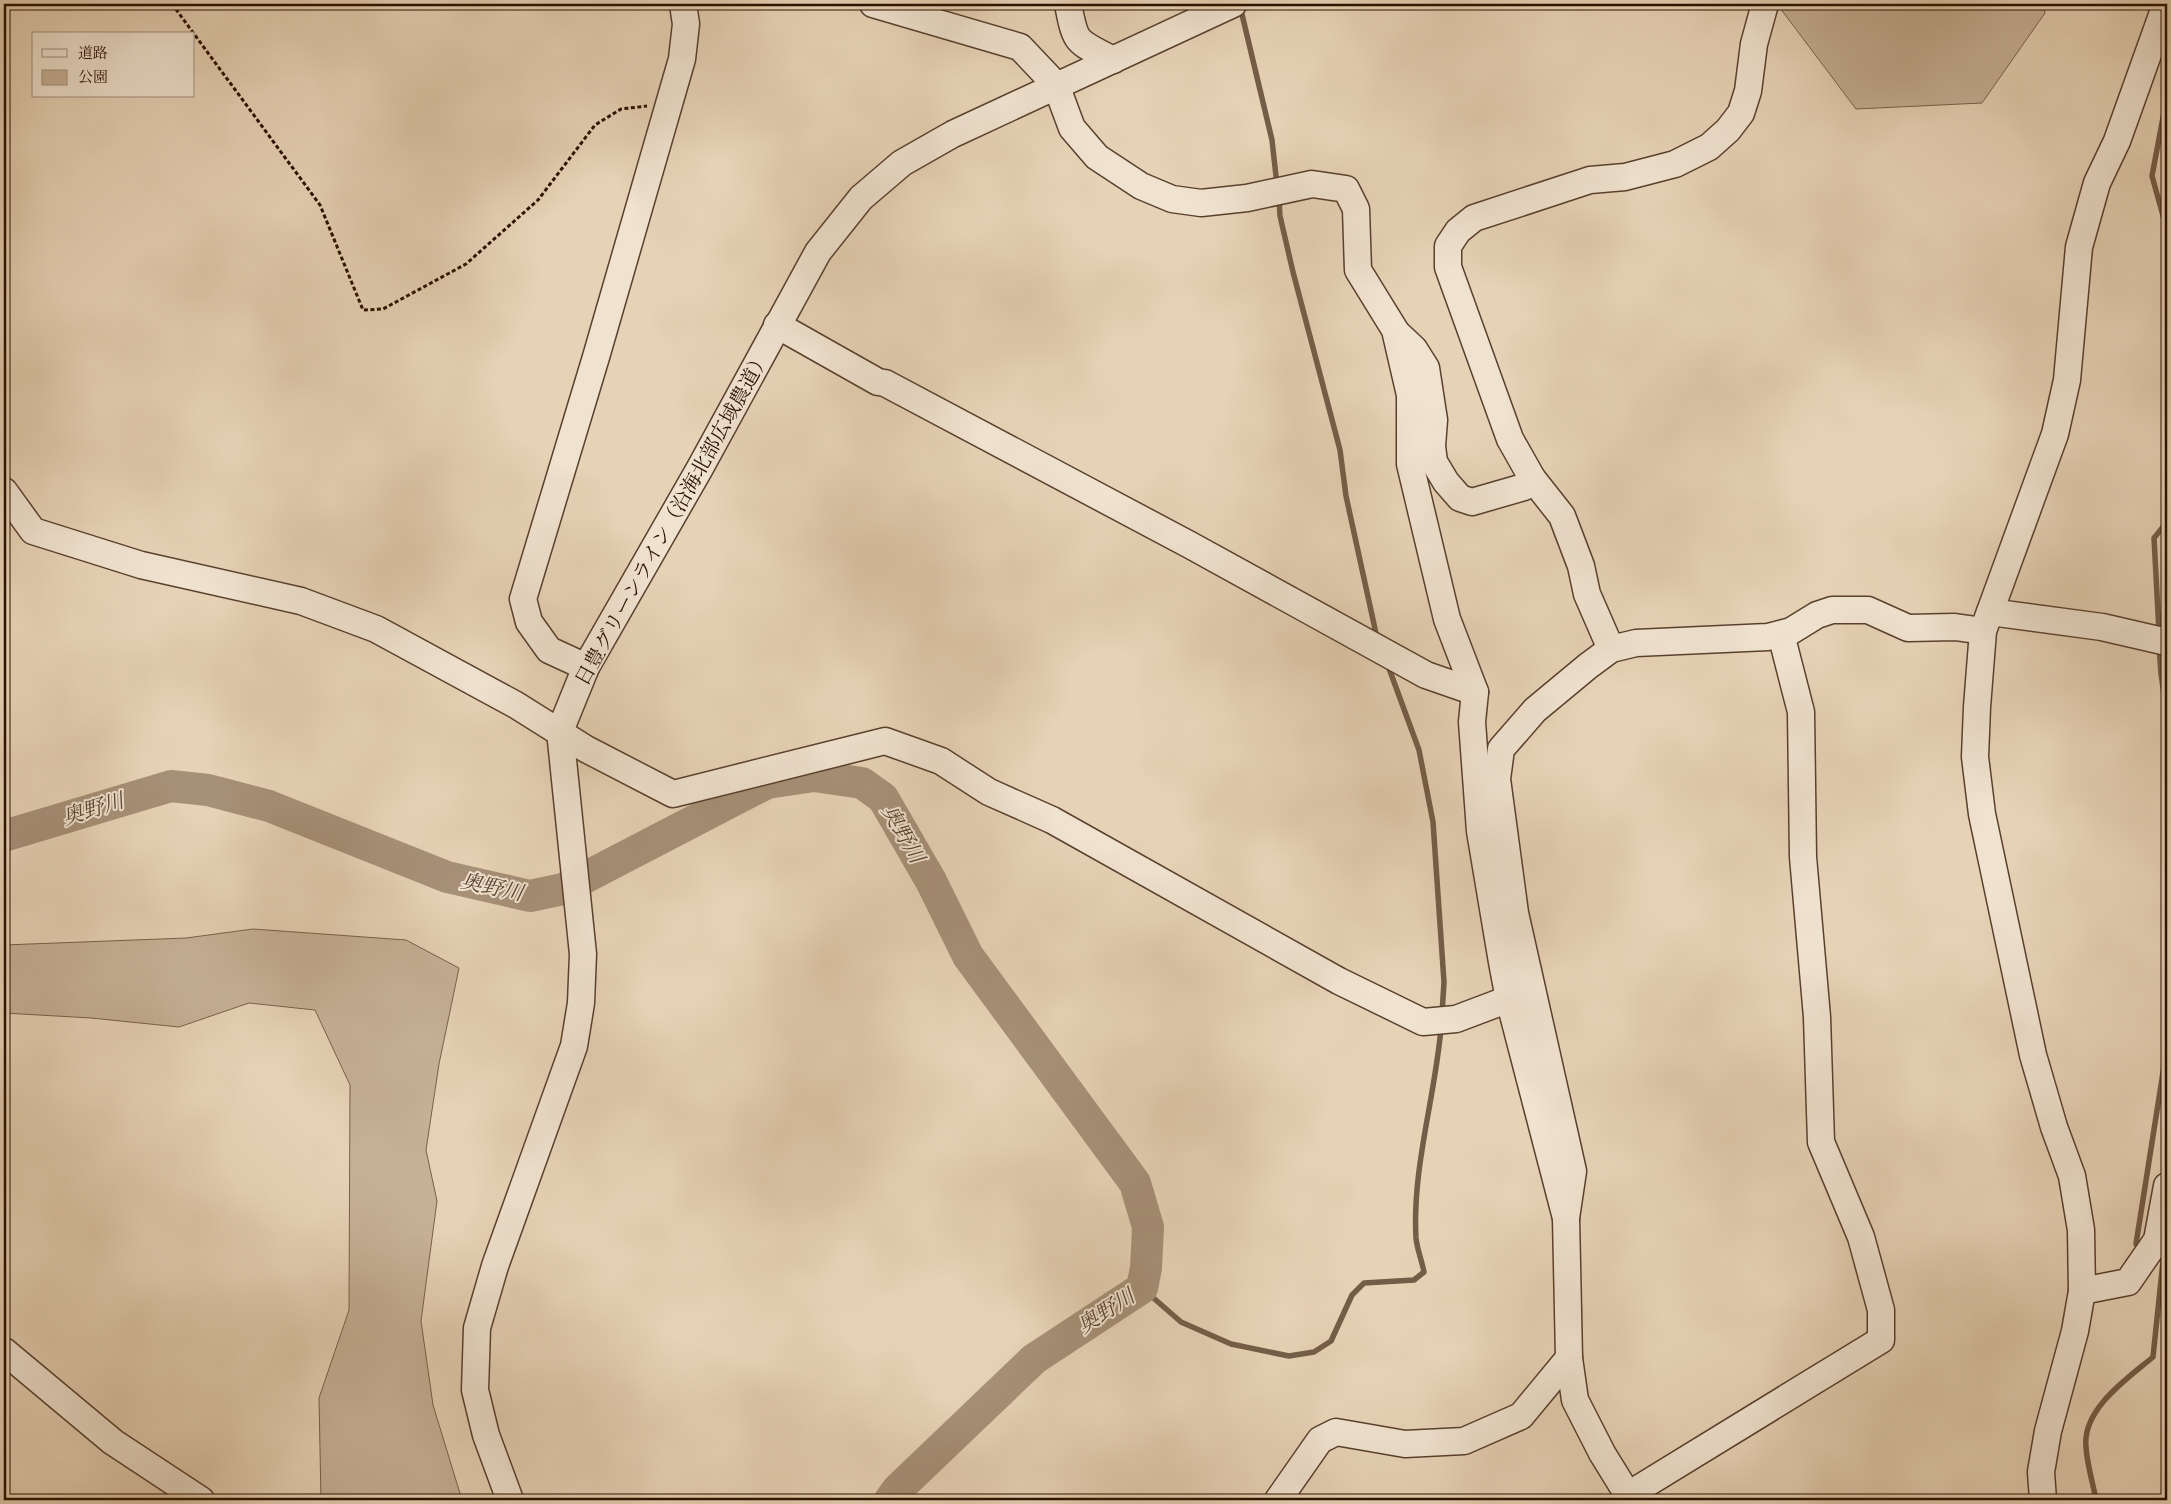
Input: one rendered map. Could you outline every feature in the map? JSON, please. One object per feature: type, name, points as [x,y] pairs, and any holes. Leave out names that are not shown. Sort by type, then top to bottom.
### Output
[{"type":"street","points":[[586,667],[549,650],[530,622],[523,600],[682,59],[686,24],[683,4]]},
{"type":"street","points":[[873,4],[1020,47],[1056,85],[1072,128],[1097,157],[1141,186],[1172,199],[1201,203],[1278,192],[1312,184],[1346,189],[1356,209],[1358,270],[1395,330],[1414,349],[1426,368],[1434,420],[1432,446],[1434,462],[1446,482],[1460,498],[1472,502],[1524,487],[1532,478]]},
{"type":"street","points":[[1068,4],[1073,32],[1078,42],[1113,60]]},
{"type":"street","points":[[1611,649],[1587,594],[1581,566],[1562,516],[1532,478],[1510,439],[1448,267],[1448,246],[1458,231],[1474,218],[1590,180],[1625,177],[1675,164],[1709,146],[1728,130],[1741,113],[1748,91],[1754,44],[1765,4]]},
{"type":"street","points":[[2043,1500],[2042,1472],[2048,1431],[2075,1331],[2082,1292],[2081,1230],[2072,1176],[2054,1127],[2033,1055],[1982,814],[1975,757],[1987,622],[2055,434],[2067,380],[2080,247],[2097,183],[2117,141],[2166,4]]},
{"type":"street","name":"日豊グリーンライン（沿海北部広域農道）","points":[[510,1500],[486,1435],[475,1390],[478,1328],[495,1266],[574,1046],[581,1003],[583,954],[560,731],[586,667],[696,476],[818,252],[861,198],[902,163],[953,134],[1229,5]]},
{"type":"street","points":[[777,325],[878,382],[885,382],[1190,545],[1426,675],[1474,692]]},
{"type":"street","points":[[1395,330],[1410,396],[1410,464],[1447,620],[1474,692],[1472,722],[1480,831],[1509,999],[1566,1218]]},
{"type":"street","points":[[4,491],[33,531],[141,565],[310,604],[376,629],[560,731],[586,749],[673,794],[884,741],[941,761],[989,792],[1052,820],[1339,981],[1423,1022],[1456,1019],[1509,999]]},
{"type":"street","points":[[1781,634],[1801,712],[1803,857],[1817,1017],[1822,1142],[1861,1237],[1881,1310],[1881,1340],[1629,1498],[1602,1453],[1575,1400],[1569,1358],[1566,1218],[1573,1171],[1515,913],[1497,779],[1501,749],[1535,710],[1611,649],[1636,643],[1768,637],[1791,631],[1817,615],[1832,610],[1868,610],[1908,628],[1955,627],[1987,622],[2102,627],[2167,642]]},
{"type":"street","points":[[2082,1292],[2128,1282],[2162,1242],[2167,1186]]},
{"type":"street","points":[[4,1351],[113,1442],[201,1500]]},
{"type":"street","points":[[1278,1500],[1320,1440],[1336,1432],[1405,1444],[1464,1441],[1521,1416],[1569,1358]]},
{"type":"path","points":[[172,4],[193,32]]},
{"type":"path","points":[[195,35],[320,205],[362,310],[383,308],[466,264],[538,200],[595,125],[621,109],[670,103]]},
{"type":"green space","points":[[1777,4],[2044,4],[2045,13],[1982,103],[1856,109]]},
{"type":"green space","points":[[253,929],[406,940],[459,968],[439,1064],[426,1150],[437,1201],[421,1321],[433,1405],[462,1500],[321,1500],[319,1398],[349,1310],[350,1085],[315,1010],[249,1003],[179,1027],[91,1018],[4,1013],[4,945],[186,938]]},
{"type":"waterway","points":[[1240,6],[1272,140],[1277,185]]},
{"type":"waterway","points":[[2167,96],[2152,176],[2167,230]]},
{"type":"waterway","points":[[1279,199],[1280,216],[1293,272],[1340,450],[1346,496],[1377,638]]},
{"type":"waterway","points":[[2159,632],[2154,538],[2167,522]]},
{"type":"waterway","points":[[2159,646],[2167,714]]},
{"type":"waterway","points":[[1387,663],[1419,750],[1433,822],[1444,982],[1442,1014]]},
{"type":"waterway","name":"奥野川","points":[[4,836],[171,786],[208,790],[269,806],[447,877],[530,896],[563,889],[767,783],[814,776],[862,783],[883,798],[931,881],[968,956],[1135,1183],[1148,1227],[1146,1268],[1142,1288],[1034,1359],[898,1489],[890,1500]]},
{"type":"waterway","points":[[1142,1288],[1181,1322],[1231,1344],[1289,1356],[1314,1352],[1331,1341],[1352,1295],[1364,1283],[1414,1280],[1424,1272],[1416,1238],[1417,1186],[1441,1028]]},
{"type":"waterway","points":[[2143,1248],[2136,1244],[2167,1047]]},
{"type":"waterway","points":[[2096,1500],[2086,1447],[2087,1433],[2091,1420],[2099,1407],[2120,1385],[2153,1357],[2163,1261],[2155,1256]]}]
